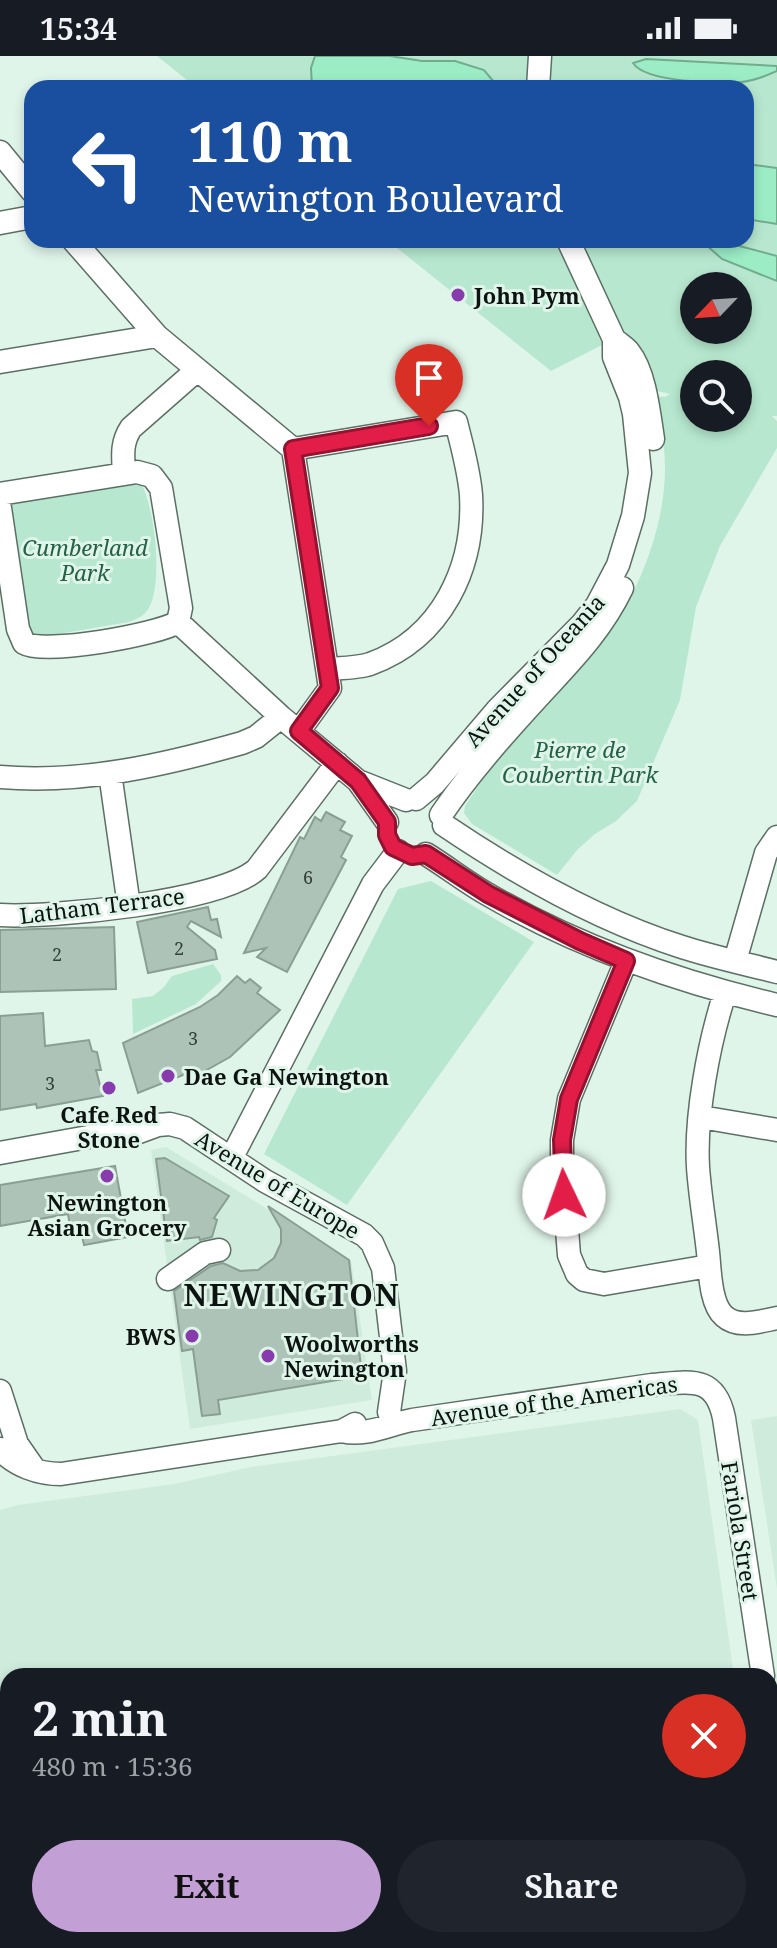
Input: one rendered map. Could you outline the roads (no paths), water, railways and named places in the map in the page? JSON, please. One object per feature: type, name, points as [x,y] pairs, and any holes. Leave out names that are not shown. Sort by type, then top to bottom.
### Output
[{"type":"street","points":[[538,80],[540,56]]},
{"type":"street","points":[[0,152],[24,181]]},
{"type":"street","points":[[0,223],[24,218]]},
{"type":"street","points":[[80,248],[157,336],[293,449],[330,688],[299,731]]},
{"type":"street","name":"Avenue of Oceania","points":[[442,820],[608,616],[642,540],[654,477],[644,388],[629,352],[614,339],[572,248]]},
{"type":"street","points":[[0,362],[157,336]]},
{"type":"street","name":"Avenue of Oceania","points":[[411,799],[435,783],[497,710],[582,624],[597,605],[618,565],[633,516],[640,473],[634,414],[614,357],[614,339]]},
{"type":"street","points":[[124,474],[122,449],[124,438],[131,428],[197,370]]},
{"type":"street","points":[[293,449],[456,422],[468,472],[471,517],[468,548],[459,580],[447,603],[431,623],[404,647],[369,665],[327,669]]},
{"type":"street","points":[[0,494],[144,472],[157,481],[161,488],[181,608],[178,622]]},
{"type":"street","points":[[0,508],[18,629],[24,643],[37,647],[82,645],[163,629],[178,622]]},
{"type":"street","points":[[178,622],[281,717],[358,781],[387,822]]},
{"type":"street","points":[[0,777],[77,777],[110,773],[242,743],[256,737],[281,717]]},
{"type":"street","name":"Latham Terrace","points":[[0,915],[129,906],[215,889],[248,877],[337,763]]},
{"type":"street","points":[[110,773],[129,906]]},
{"type":"street","points":[[358,781],[430,803],[442,820],[500,861],[583,908],[684,948],[777,972]]},
{"type":"street","points":[[411,799],[393,808],[387,822],[387,835],[398,851],[412,856],[426,854],[439,843],[442,820]]},
{"type":"street","points":[[735,961],[766,853],[777,837]]},
{"type":"street","points":[[232,1157],[373,884],[398,851]]},
{"type":"street","points":[[426,854],[488,894],[626,961],[725,993],[777,1005]]},
{"type":"street","points":[[626,961],[564,1117],[562,1165],[569,1255],[577,1274],[584,1280],[604,1284],[709,1266]]},
{"type":"street","points":[[725,993],[716,1021],[701,1117],[698,1167],[709,1266],[717,1306],[727,1319],[745,1324],[777,1318]]},
{"type":"street","points":[[701,1117],[777,1130]]},
{"type":"street","name":"Avenue of Europe","points":[[0,1153],[116,1132],[139,1132],[170,1124],[185,1128],[265,1181],[326,1213],[372,1243],[383,1268],[395,1371],[392,1413]]},
{"type":"street","points":[[168,1279],[205,1253],[219,1250]]},
{"type":"street","name":"Avenue of the Americas","points":[[0,1449],[11,1460],[36,1471],[61,1474],[342,1431],[392,1413],[692,1382],[712,1389]]},
{"type":"street","name":"Fariola Street","points":[[712,1389],[724,1418],[762,1668]]},
{"type":"street","points":[[0,1391],[17,1444],[36,1471]]},
{"type":"street","name":"Avenue of the Americas","points":[[342,1431],[380,1430],[392,1413]]},
{"type":"place","name":"John Pym","points":[[458,295]]},
{"type":"place","name":"Dae Ga Newington","points":[[168,1076]]},
{"type":"place","name":"Cafe Red Stone","points":[[109,1088]]},
{"type":"place","name":"Newington Asian Grocery","points":[[107,1176]]},
{"type":"place","name":"BWS","points":[[192,1336]]},
{"type":"place","name":"Woolworths Newington","points":[[268,1356]]},
{"type":"district","name":"NEWINGTON","points":[[292,1294]]},
{"type":"park label","name":"Cumberland Park","points":[[85,560]]},
{"type":"park label","name":"Pierre de Coubertin Park","points":[[580,762]]}]
